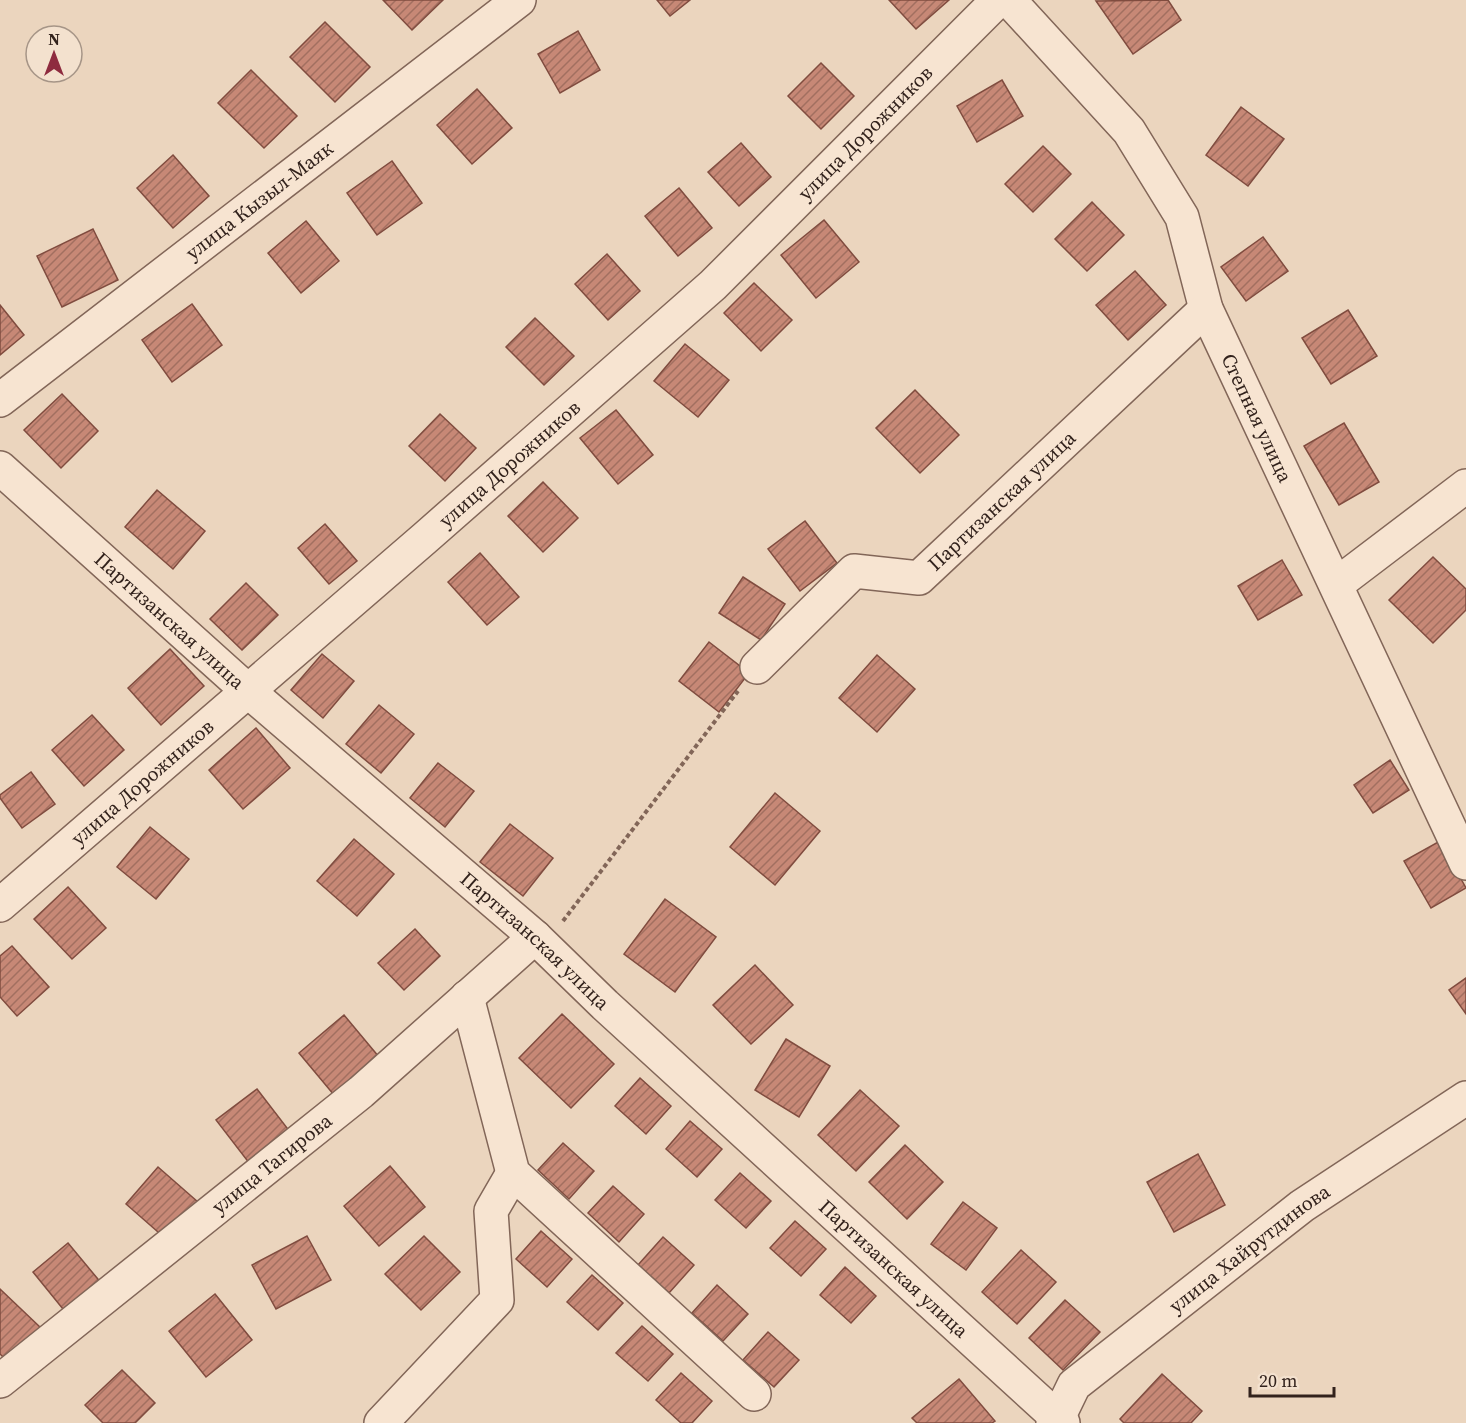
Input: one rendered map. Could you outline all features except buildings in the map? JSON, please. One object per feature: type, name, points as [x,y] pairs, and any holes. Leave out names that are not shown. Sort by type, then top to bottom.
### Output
[{"type":"street","name":"улица Кызыл-Маяк","points":[[0,400],[519,0]]},
{"type":"street","name":"улица Дорожников","points":[[0,905],[713,285],[998,0]]},
{"type":"street","name":"Степная улица","points":[[1009,0],[1129,132],[1182,217],[1206,309],[1466,863]]},
{"type":"street","name":"Партизанская улица","points":[[757,667],[854,572],[919,578],[1206,309]]},
{"type":"street","name":"Партизанская улица","points":[[0,468],[248,691],[540,941],[604,1005],[1058,1421]]},
{"type":"street","points":[[1337,585],[1466,486]]},
{"type":"street","name":"улица Тагирова","points":[[0,1381],[361,1092],[467,997],[540,941]]},
{"type":"street","points":[[467,997],[513,1173],[754,1394]]},
{"type":"street","name":"улица Хайрутдинова","points":[[1058,1421],[1074,1385],[1083,1377],[1302,1206],[1466,1098]]},
{"type":"street","points":[[381,1423],[497,1300],[491,1211],[513,1173]]},
{"type":"path","points":[[540,941],[757,667]]}]
